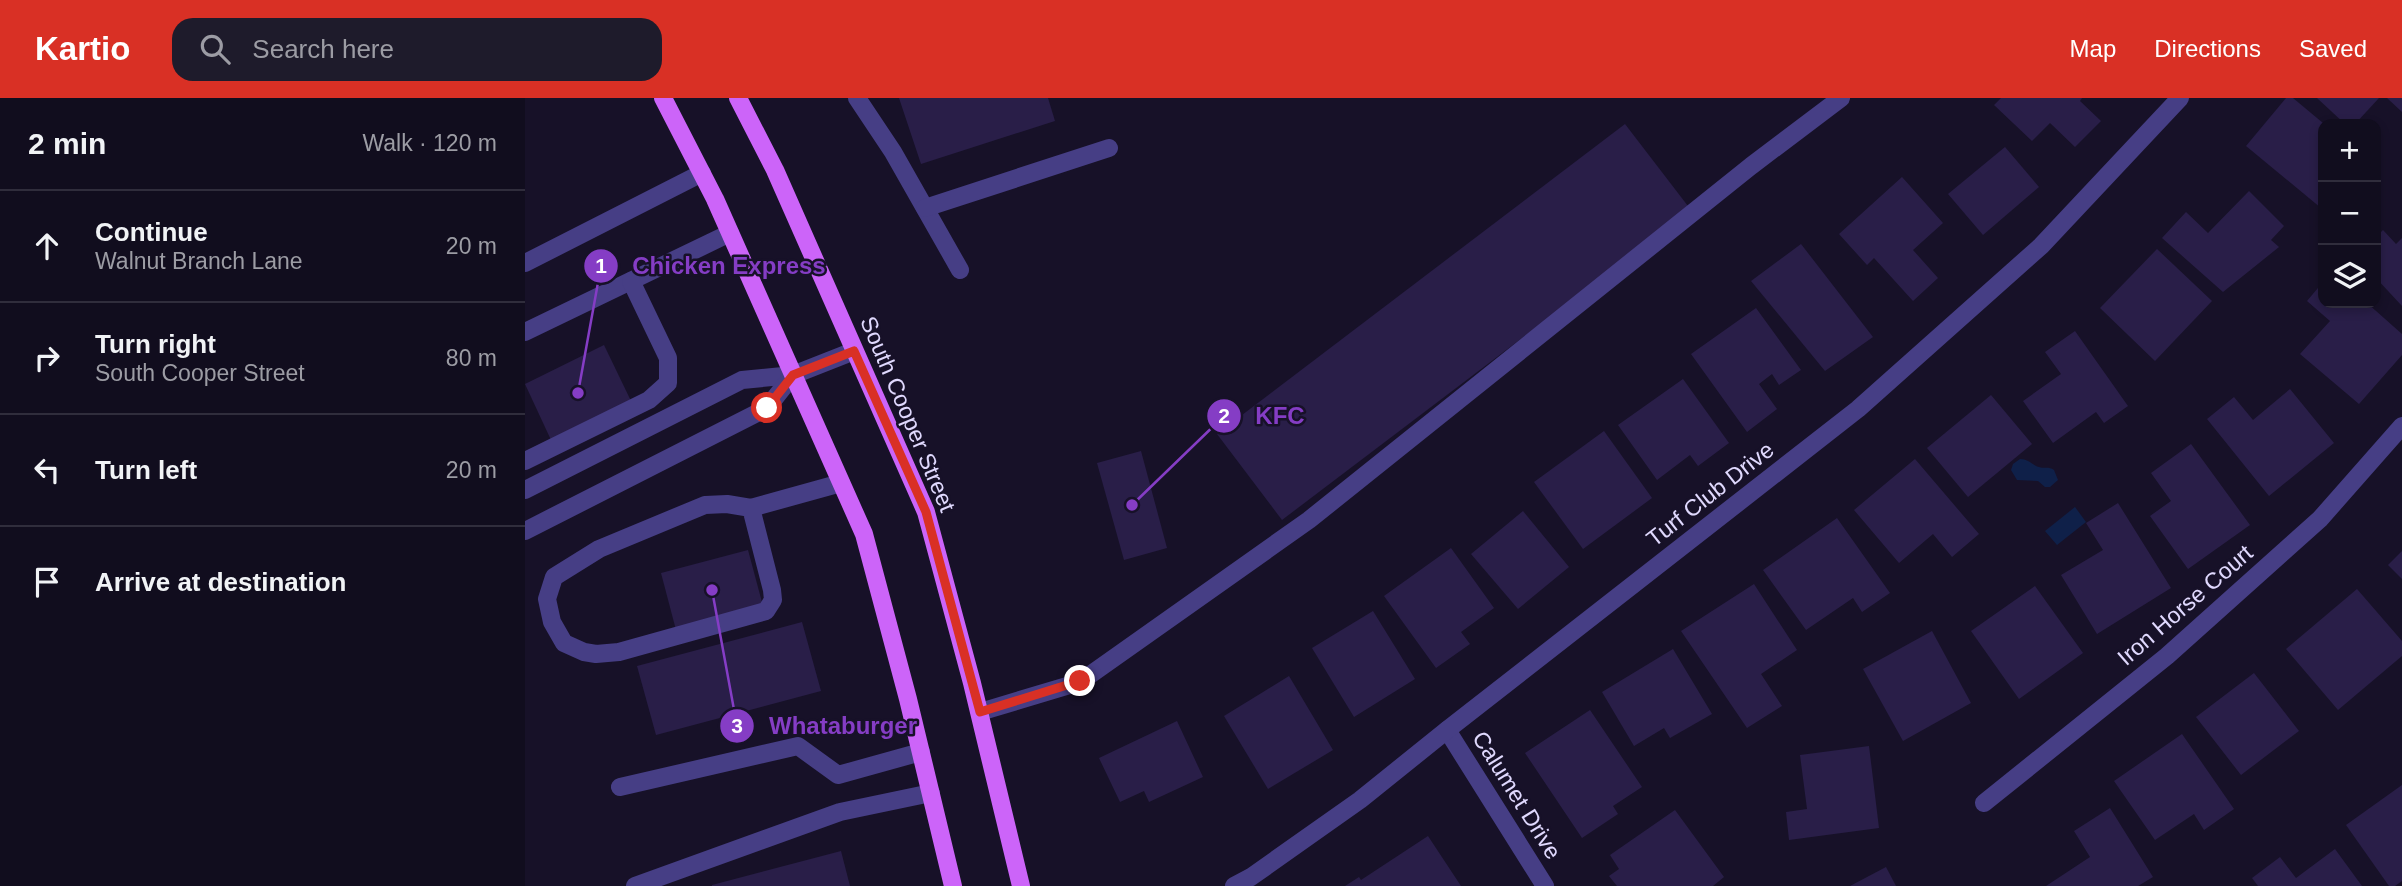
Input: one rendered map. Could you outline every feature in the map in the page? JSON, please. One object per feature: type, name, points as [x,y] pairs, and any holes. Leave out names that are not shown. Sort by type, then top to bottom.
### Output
[{"type":"main road","points":[[663,98],[730,233],[864,534],[953,886]]},
{"type":"main road","name":"South Cooper Street","points":[[738,98],[775,170],[926,512],[980,712],[1021,886]]},
{"type":"street","points":[[857,98],[893,152],[960,270]]},
{"type":"street","points":[[980,712],[1080,681],[1309,520],[1751,166],[1841,98]]},
{"type":"street","name":"Turf Club Drive","points":[[1234,886],[1254,881],[1858,410],[2041,246],[2180,98]]},
{"type":"street","points":[[925,208],[1109,148]]},
{"type":"street","points":[[525,263],[702,173]]},
{"type":"street","points":[[525,332],[730,233]]},
{"type":"street","points":[[525,461],[649,400],[668,383],[668,358],[632,281]]},
{"type":"street","points":[[525,490],[741,380],[793,375],[854,351]]},
{"type":"street","points":[[525,531],[767,408],[793,375]]},
{"type":"street","name":"Iron Horse Court","points":[[1984,803],[2167,656],[2320,519],[2402,426]]},
{"type":"street","points":[[751,508],[772,590],[773,600],[766,611],[619,652],[584,652],[564,643],[552,622],[547,599],[554,577],[599,549],[705,505],[727,504],[751,508],[841,483]]},
{"type":"street","name":"Calumet Drive","points":[[1447,730],[1545,886]]},
{"type":"street","points":[[620,787],[797,746],[838,775],[921,752]]},
{"type":"street","points":[[635,886],[840,812],[931,793]]},
{"type":"water","points":[[2020,459],[2054,470],[2058,480],[2050,487],[2045,487],[2038,481],[2017,480],[2011,470],[2013,464]]},
{"type":"water","points":[[2075,507],[2086,522],[2057,545],[2045,531]]},
{"type":"building","points":[[899,98],[1048,98],[1055,121],[921,164]]},
{"type":"building","points":[[2001,98],[2082,98],[2080,101],[2101,121],[2075,147],[2050,123],[2032,141],[1994,105]]},
{"type":"building","points":[[2286,98],[2293,98],[2318,119],[2318,206],[2246,146]]},
{"type":"building","points":[[2317,98],[2379,98],[2360,119],[2340,119]]},
{"type":"building","points":[[2387,98],[2402,98],[2402,112]]},
{"type":"building","points":[[1625,124],[1691,210],[1282,520],[1217,434]]},
{"type":"building","points":[[2005,147],[2039,187],[1983,235],[1948,194]]},
{"type":"building","points":[[1902,177],[1943,223],[1913,250],[1938,278],[1913,301],[1874,258],[1867,265],[1839,234]]},
{"type":"building","points":[[2249,191],[2284,226],[2271,240],[2279,247],[2223,292],[2162,238],[2186,212],[2208,233]]},
{"type":"building","points":[[2383,230],[2396,244],[2402,238],[2402,306],[2381,283]]},
{"type":"building","points":[[1801,244],[1873,337],[1825,371],[1751,281]]},
{"type":"building","points":[[2157,249],[2212,301],[2155,361],[2100,308]]},
{"type":"building","points":[[2318,288],[2318,308],[2373,308],[2402,334],[2402,355],[2359,404],[2300,354],[2330,321],[2307,301]]},
{"type":"building","points":[[1756,308],[1801,370],[1779,385],[1772,374],[1759,384],[1777,409],[1747,432],[1691,354]]},
{"type":"building","points":[[2075,331],[2128,406],[2104,423],[2096,412],[2053,443],[2023,401],[2061,374],[2045,352]]},
{"type":"building","points":[[604,345],[631,401],[551,440],[525,384]]},
{"type":"building","points":[[1683,379],[1729,443],[1698,466],[1690,455],[1657,480],[1618,425]]},
{"type":"building","points":[[2290,389],[2334,443],[2269,496],[2207,419],[2234,397],[2253,420]]},
{"type":"building","points":[[1991,395],[2032,444],[1968,497],[1927,448]]},
{"type":"building","points":[[1604,431],[1652,498],[1583,549],[1534,482]]},
{"type":"building","points":[[2191,444],[2250,525],[2188,569],[2150,516],[2171,501],[2151,473]]},
{"type":"building","points":[[1141,451],[1167,548],[1124,560],[1097,463]]},
{"type":"building","points":[[1915,459],[1979,534],[1952,557],[1933,534],[1899,563],[1854,510]]},
{"type":"building","points":[[2118,503],[2171,588],[2097,634],[2061,575],[2103,550],[2086,523]]},
{"type":"building","points":[[1523,511],[1569,567],[1518,609],[1471,554]]},
{"type":"building","points":[[1837,518],[1890,593],[1862,612],[1853,598],[1806,630],[1763,570]]},
{"type":"building","points":[[1451,548],[1494,608],[1461,632],[1470,644],[1436,668],[1384,596]]},
{"type":"building","points":[[748,550],[763,606],[676,630],[661,573]]},
{"type":"building","points":[[2402,551],[2402,579],[2388,565]]},
{"type":"building","points":[[1754,584],[1797,650],[1761,674],[1782,706],[1747,728],[1681,631]]},
{"type":"building","points":[[2035,586],[2083,653],[2019,699],[1971,631]]},
{"type":"building","points":[[2357,589],[2402,641],[2402,656],[2338,710],[2286,649]]},
{"type":"building","points":[[1373,611],[1415,679],[1354,717],[1312,648]]},
{"type":"building","points":[[802,622],[821,691],[656,735],[637,666]]},
{"type":"building","points":[[1932,631],[1971,703],[1903,741],[1863,669]]},
{"type":"building","points":[[1673,649],[1712,714],[1670,738],[1664,728],[1634,746],[1602,692]]},
{"type":"building","points":[[2254,673],[2299,731],[2241,775],[2196,717]]},
{"type":"building","points":[[1289,676],[1333,750],[1268,789],[1224,716]]},
{"type":"building","points":[[1590,710],[1642,787],[1613,806],[1618,814],[1582,838],[1525,753]]},
{"type":"building","points":[[1177,721],[1203,777],[1149,802],[1144,791],[1120,802],[1099,758]]},
{"type":"building","points":[[2182,734],[2234,809],[2204,830],[2194,814],[2155,840],[2114,781]]},
{"type":"building","points":[[1869,746],[1879,828],[1789,840],[1786,812],[1807,809],[1800,755]]},
{"type":"building","points":[[2402,785],[2402,881],[2395,886],[2389,886],[2346,825]]},
{"type":"building","points":[[2110,808],[2153,877],[2138,886],[2046,886],[2090,857],[2074,831]]},
{"type":"building","points":[[1675,810],[1724,877],[1713,886],[1617,886],[1609,876],[1619,869],[1610,855]]},
{"type":"building","points":[[1428,836],[1461,886],[1345,886],[1359,877],[1361,880]]},
{"type":"building","points":[[2335,849],[2362,886],[2258,886],[2252,878],[2280,857],[2296,878]]},
{"type":"building","points":[[841,851],[850,886],[712,886],[712,885]]},
{"type":"building","points":[[1886,867],[1896,886],[1850,886]]},
{"type":"place","name":"Chicken Express","points":[[578,393]]},
{"type":"place","name":"KFC","points":[[1132,505]]},
{"type":"place","name":"Whataburger","points":[[712,590]]},
{"type":"route","points":[[767,408],[793,375],[854,351],[926,512],[980,712],[1080,681]]}]
